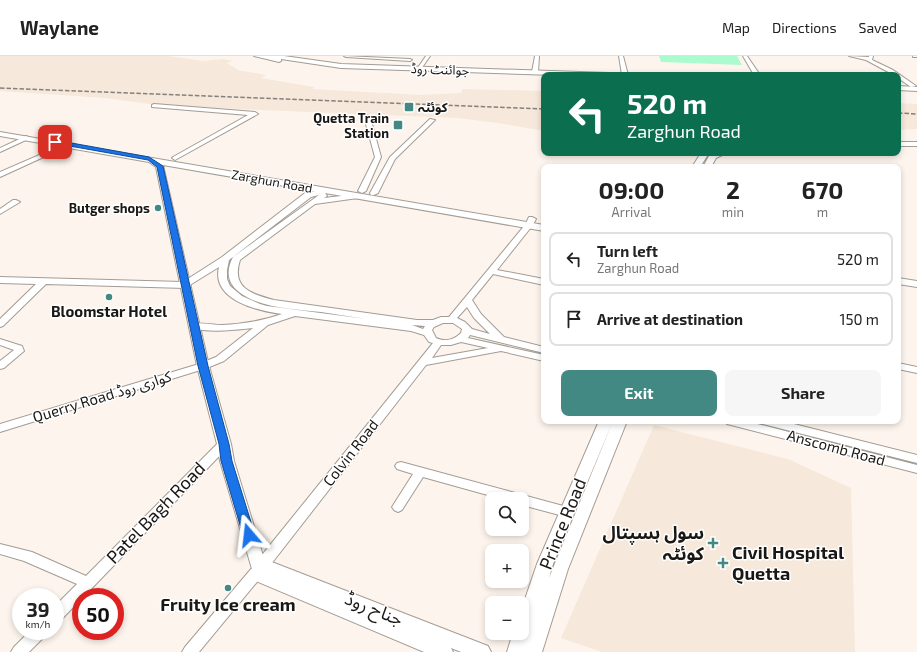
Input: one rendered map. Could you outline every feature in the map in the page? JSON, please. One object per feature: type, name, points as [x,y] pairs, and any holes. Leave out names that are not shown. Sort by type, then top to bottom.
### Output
[{"type":"main road","name":"جوائنٹ روڈ","points":[[257,56],[338,68],[541,75]]},
{"type":"main road","name":"جوائنٹ روڈ","points":[[272,56],[330,65],[541,72]]},
{"type":"main road","points":[[901,88],[916,88]]},
{"type":"main road","name":"Zarghun Road","points":[[0,129],[176,158],[360,193],[530,222],[541,221]]},
{"type":"main road","name":"Zarghun Road","points":[[0,134],[69,144],[297,185],[360,193],[374,193],[530,222],[541,227]]},
{"type":"main road","points":[[901,147],[917,147]]},
{"type":"main road","points":[[149,159],[160,166],[203,366],[224,444],[227,461],[260,568]]},
{"type":"main road","name":"Prince Road","points":[[533,652],[560,569],[619,424]]},
{"type":"main road","name":"Prince Road","points":[[516,652],[545,564],[602,426]]},
{"type":"main road","name":"جناح روڈ","points":[[260,568],[444,652]]},
{"type":"main road","name":"جناح روڈ","points":[[260,568],[482,652]]},
{"type":"street","points":[[346,56],[411,58]]},
{"type":"street","points":[[419,68],[428,56]]},
{"type":"street","points":[[535,72],[537,56]]},
{"type":"street","points":[[621,56],[624,72]]},
{"type":"street","points":[[745,56],[755,72]]},
{"type":"street","points":[[852,56],[870,57],[868,60],[896,72]]},
{"type":"street","points":[[404,68],[411,58]]},
{"type":"street","points":[[901,76],[916,88]]},
{"type":"street","points":[[154,106],[255,114],[176,158]]},
{"type":"street","points":[[0,280],[185,285],[225,259],[307,201],[336,198],[360,193],[378,157],[367,117]]},
{"type":"street","points":[[374,193],[392,158],[432,120]]},
{"type":"street","points":[[0,150],[26,138]]},
{"type":"street","points":[[0,175],[69,144]]},
{"type":"street","points":[[297,185],[307,201]]},
{"type":"street","points":[[307,201],[236,258],[232,266],[231,274],[235,284],[242,291],[254,298],[273,303],[417,323],[433,323],[441,320],[450,320],[462,324],[464,335]]},
{"type":"street","points":[[0,212],[16,202]]},
{"type":"street","points":[[450,320],[530,222]]},
{"type":"street","points":[[225,259],[222,274],[224,285],[232,294],[247,303],[266,309],[412,328],[427,333],[431,338],[438,342],[453,342],[464,335],[503,344],[541,350]]},
{"type":"street","points":[[491,271],[541,281]]},
{"type":"street","points":[[0,324],[44,281]]},
{"type":"street","points":[[901,281],[917,284]]},
{"type":"street","points":[[901,287],[917,290]]},
{"type":"street","points":[[467,299],[473,311],[503,344],[541,357]]},
{"type":"street","points":[[194,326],[228,328],[264,323],[293,313]]},
{"type":"street","name":"Querry Road کواری روڈ","points":[[0,428],[203,366],[220,359],[264,323]]},
{"type":"street","points":[[427,333],[428,328],[433,323]]},
{"type":"street","points":[[0,342],[19,348],[19,351],[0,366]]},
{"type":"street","name":"Colvin Road","points":[[190,652],[260,568],[438,342]]},
{"type":"street","points":[[422,363],[466,354],[503,344]]},
{"type":"street","points":[[901,367],[917,370]]},
{"type":"street","name":"Anscomb Road","points":[[744,424],[917,469]]},
{"type":"street","name":"Anscomb Road","points":[[778,424],[917,459]]},
{"type":"street","name":"Patel Bagh Road","points":[[64,607],[224,444]]},
{"type":"street","points":[[401,466],[493,492]]},
{"type":"street","points":[[398,507],[420,472]]},
{"type":"street","points":[[529,502],[567,512]]},
{"type":"street","points":[[0,549],[27,556],[88,583]]},
{"type":"street","points":[[20,652],[31,640]]},
{"type":"shaded area","points":[[0,56],[168,56],[204,61],[223,59],[232,61],[227,63],[238,70],[266,75],[261,78],[314,87],[313,89],[420,95],[461,93],[463,89],[541,91],[541,130],[457,118],[165,106],[105,98],[0,91]]},
{"type":"shaded area","points":[[901,103],[917,104],[917,129],[901,130]]},
{"type":"shaded area","name":"Civil Hospital Quetta","points":[[654,425],[788,459],[851,488],[855,652],[602,652],[561,638]]},
{"type":"green space","points":[[659,56],[737,56],[742,65],[661,62]]},
{"type":"railway","points":[[0,88],[541,109]]},
{"type":"railway","points":[[901,113],[917,114]]},
{"type":"place","name":"کوئٹہ","points":[[409,107]]},
{"type":"place","name":"Quetta Train Station","points":[[398,125]]},
{"type":"place","name":"Butger shops","points":[[158,208]]},
{"type":"place","name":"Bloomstar Hotel","points":[[109,297]]},
{"type":"place","name":"سول ہسپتال کوئٹہ","points":[[713,543]]},
{"type":"place","name":"Civil Hospital Quetta","points":[[723,563]]},
{"type":"place","name":"Fruity Ice cream","points":[[228,588]]},
{"type":"route","points":[[55,142],[149,159],[160,166],[203,366],[224,444],[227,461],[249,535]]}]
